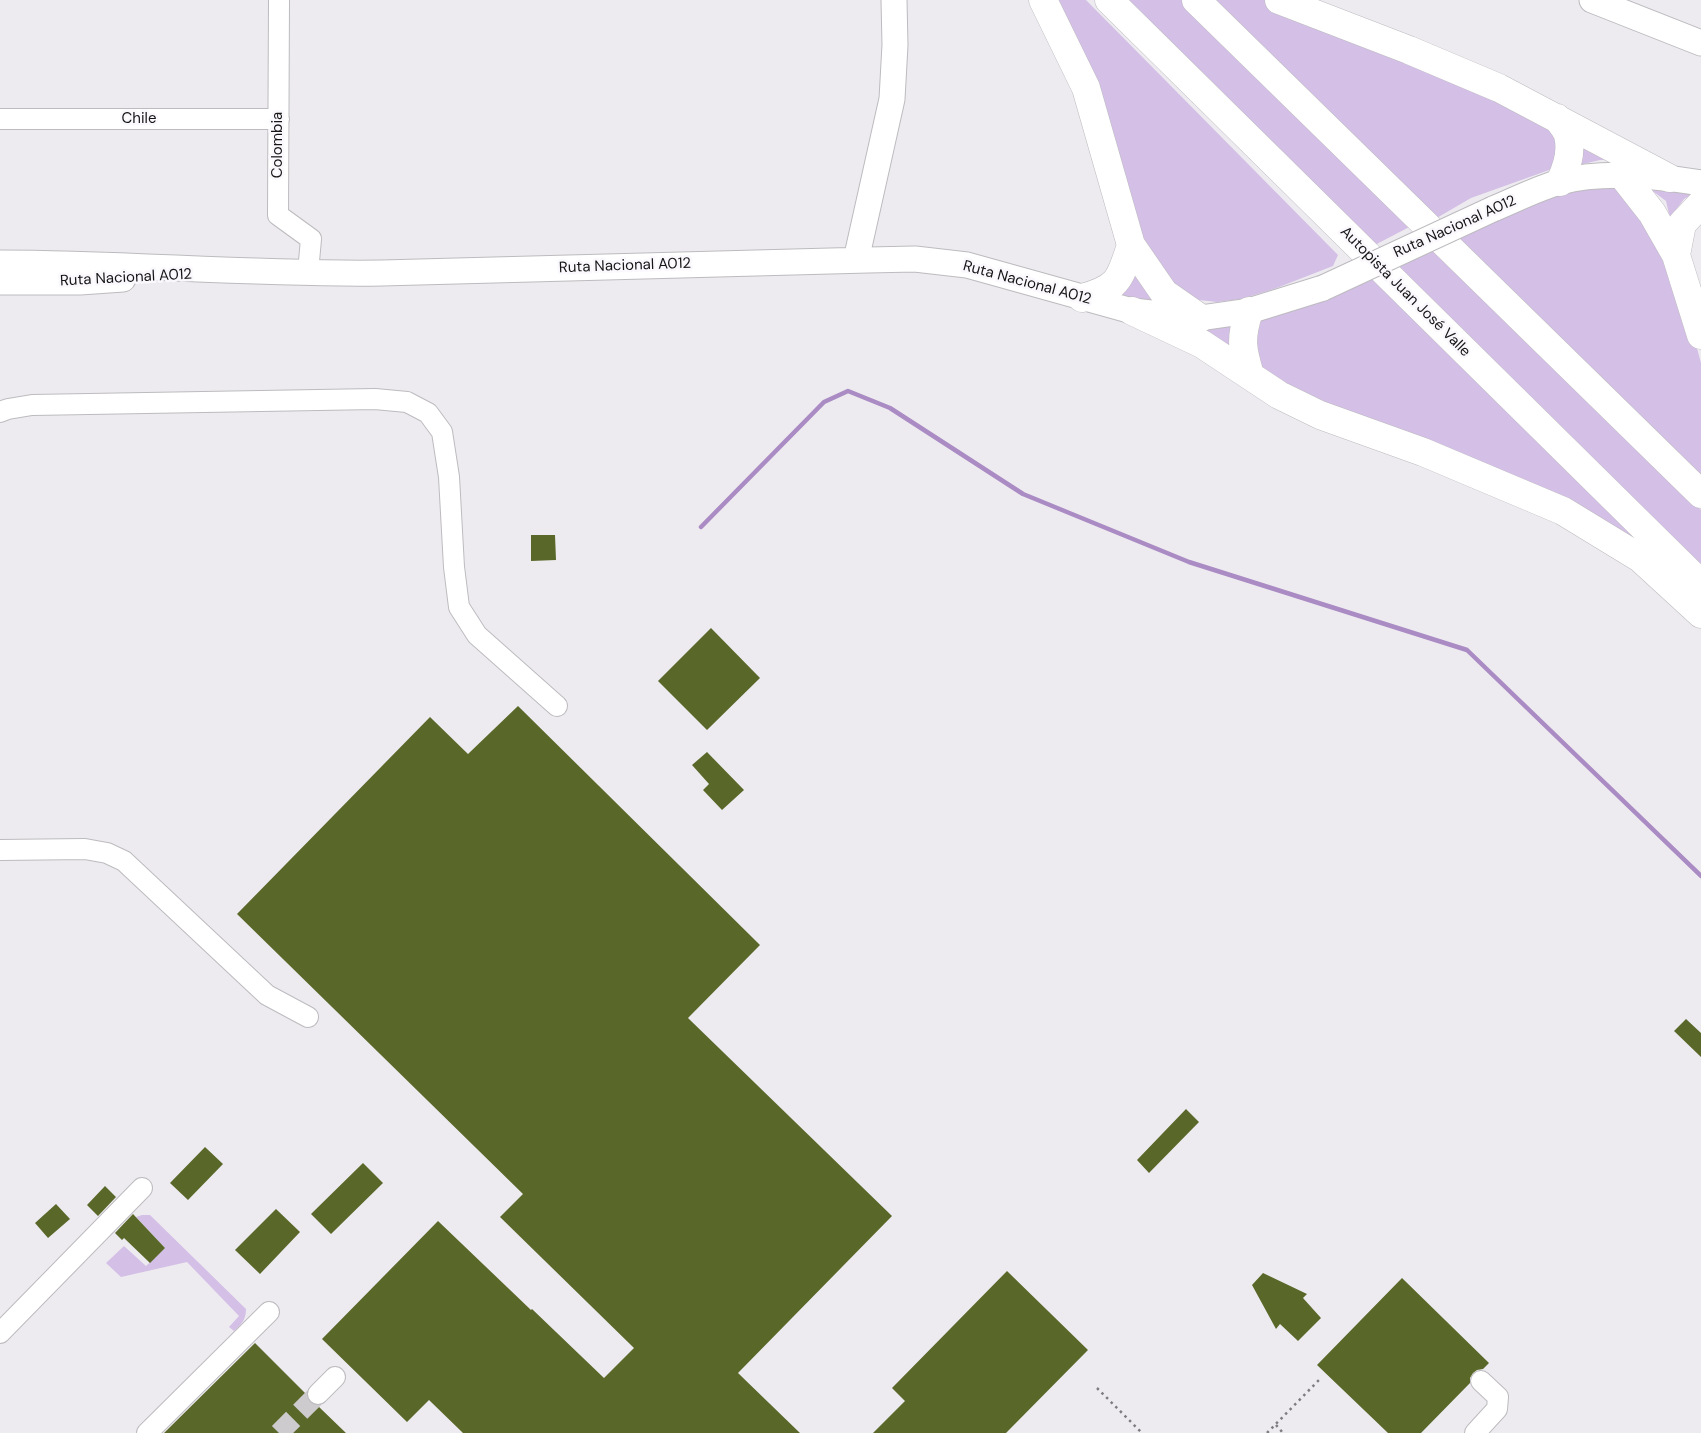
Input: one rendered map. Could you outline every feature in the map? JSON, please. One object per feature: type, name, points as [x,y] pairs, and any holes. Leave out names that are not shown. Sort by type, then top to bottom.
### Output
[{"type":"highway","points":[[1043,0],[1086,88],[1131,245],[1164,293],[1200,318]]},
{"type":"highway","name":"Autopista Juan José Valle","points":[[1109,0],[1701,584]]},
{"type":"highway","points":[[1196,0],[1701,494]]},
{"type":"highway","points":[[1279,0],[1481,80],[1669,178]]},
{"type":"highway","points":[[1557,118],[1568,134],[1569,151],[1566,169],[1560,182]]},
{"type":"highway","points":[[1622,176],[1652,213],[1676,255],[1701,335]]},
{"type":"highway","points":[[1676,255],[1682,224],[1701,204]]},
{"type":"highway","points":[[1082,298],[1101,293],[1120,277],[1131,245]]},
{"type":"highway","points":[[1132,311],[1202,344],[1279,394],[1320,415],[1423,452],[1563,511],[1640,558],[1701,614]]},
{"type":"highway","points":[[1249,311],[1243,329],[1243,352],[1250,375]]},
{"type":"main road","points":[[856,260],[892,99],[895,45],[894,0]]},
{"type":"main road","points":[[1592,0],[1701,43]]},
{"type":"main road","name":"Ruta Nacional A012","points":[[0,263],[79,263],[253,272],[380,273],[915,259],[967,265],[1132,311],[1200,318],[1249,311],[1322,288],[1493,208],[1560,182],[1595,176],[1622,176],[1669,178],[1701,183]]},
{"type":"main road","name":"Ruta Nacional A012","points":[[0,282],[80,282],[253,272]]},
{"type":"street","name":"Colombia","points":[[280,0],[278,215],[311,239],[308,272]]},
{"type":"street","name":"Chile","points":[[0,119],[279,119]]},
{"type":"street","points":[[0,412],[32,405],[375,399],[407,402],[421,409],[428,413],[442,432],[449,477],[454,567],[459,607],[477,635],[557,706]]},
{"type":"street","points":[[0,850],[85,849],[107,853],[124,861],[267,995],[308,1017]]},
{"type":"street","points":[[0,1333],[142,1188]]},
{"type":"street","points":[[147,1433],[269,1312]]},
{"type":"street","points":[[318,1394],[334,1377]]},
{"type":"street","points":[[1475,1433],[1497,1409],[1498,1397],[1482,1381]]},
{"type":"path","points":[[1267,1433],[1320,1379]]},
{"type":"path","points":[[1097,1388],[1142,1433]]},
{"type":"path","points":[[1276,1424],[1284,1433]]},
{"type":"shaded area","points":[[1053,0],[1086,0],[1338,255],[1333,266],[1274,289],[1241,299],[1217,302],[1199,300],[1175,288],[1145,248]]},
{"type":"shaded area","points":[[1119,0],[1184,0],[1415,224],[1371,247]]},
{"type":"shaded area","points":[[1210,0],[1267,0],[1523,108],[1554,134],[1560,149],[1552,169],[1471,198],[1435,219]]},
{"type":"shaded area","points":[[1578,145],[1615,159],[1579,165]]},
{"type":"shaded area","points":[[1602,184],[1622,188],[1633,201],[1684,300],[1701,363],[1701,482],[1455,237],[1537,200]]},
{"type":"shaded area","points":[[1650,189],[1699,190],[1684,199],[1670,218],[1666,201]]},
{"type":"shaded area","points":[[1435,249],[1701,510],[1701,569],[1396,269]]},
{"type":"shaded area","points":[[1135,263],[1163,305],[1111,293]]},
{"type":"shaded area","points":[[1368,273],[1671,568],[1351,417],[1264,373],[1255,347],[1254,332],[1256,319]]},
{"type":"shaded area","points":[[1234,320],[1233,355],[1196,326]]},
{"type":"shaded area","points":[[150,1215],[246,1309],[243,1321],[234,1331],[229,1327],[239,1316],[187,1262],[121,1277],[106,1263],[124,1246],[146,1266],[165,1248],[136,1217]]},
{"type":"building","points":[[531,535],[555,535],[556,560],[531,561]]},
{"type":"building","points":[[711,628],[760,678],[707,730],[658,681]]},
{"type":"building","points":[[518,706],[760,945],[688,1018],[892,1216],[738,1373],[800,1433],[463,1433],[429,1400],[407,1422],[322,1339],[438,1221],[604,1378],[634,1348],[500,1217],[523,1194],[237,914],[430,717],[468,754]]},
{"type":"building","points":[[707,752],[744,790],[722,810],[703,790],[709,784],[692,765]]},
{"type":"building","points":[[1686,1019],[1701,1033],[1701,1057],[1674,1031]]},
{"type":"building","points":[[1186,1109],[1199,1122],[1149,1173],[1137,1160]]},
{"type":"building","points":[[205,1147],[223,1164],[188,1200],[170,1183]]},
{"type":"building","points":[[363,1163],[383,1183],[331,1234],[311,1214]]},
{"type":"building","points":[[105,1186],[116,1197],[98,1216],[87,1205]]},
{"type":"building","points":[[56,1204],[70,1219],[48,1238],[35,1223]]},
{"type":"building","points":[[276,1209],[300,1232],[260,1274],[235,1250]]},
{"type":"building","points":[[133,1214],[165,1248],[150,1263],[124,1238],[122,1240],[115,1233]]},
{"type":"building","points":[[1007,1271],[1088,1350],[1006,1433],[873,1433],[905,1401],[892,1388]]},
{"type":"building","points":[[1263,1273],[1307,1294],[1303,1298],[1321,1318],[1298,1341],[1280,1324],[1276,1329],[1252,1285]]},
{"type":"building","points":[[1402,1278],[1489,1363],[1483,1369],[1473,1373],[1470,1383],[1421,1433],[1388,1433],[1317,1365]]},
{"type":"building","points":[[255,1343],[306,1394],[310,1403],[318,1406],[346,1433],[164,1433]]},
{"type":"waterway","points":[[701,527],[824,402],[848,391],[890,408],[1023,494],[1189,562],[1467,650],[1701,876]]},
{"type":"tunnel","points":[[279,1433],[318,1394]]}]
